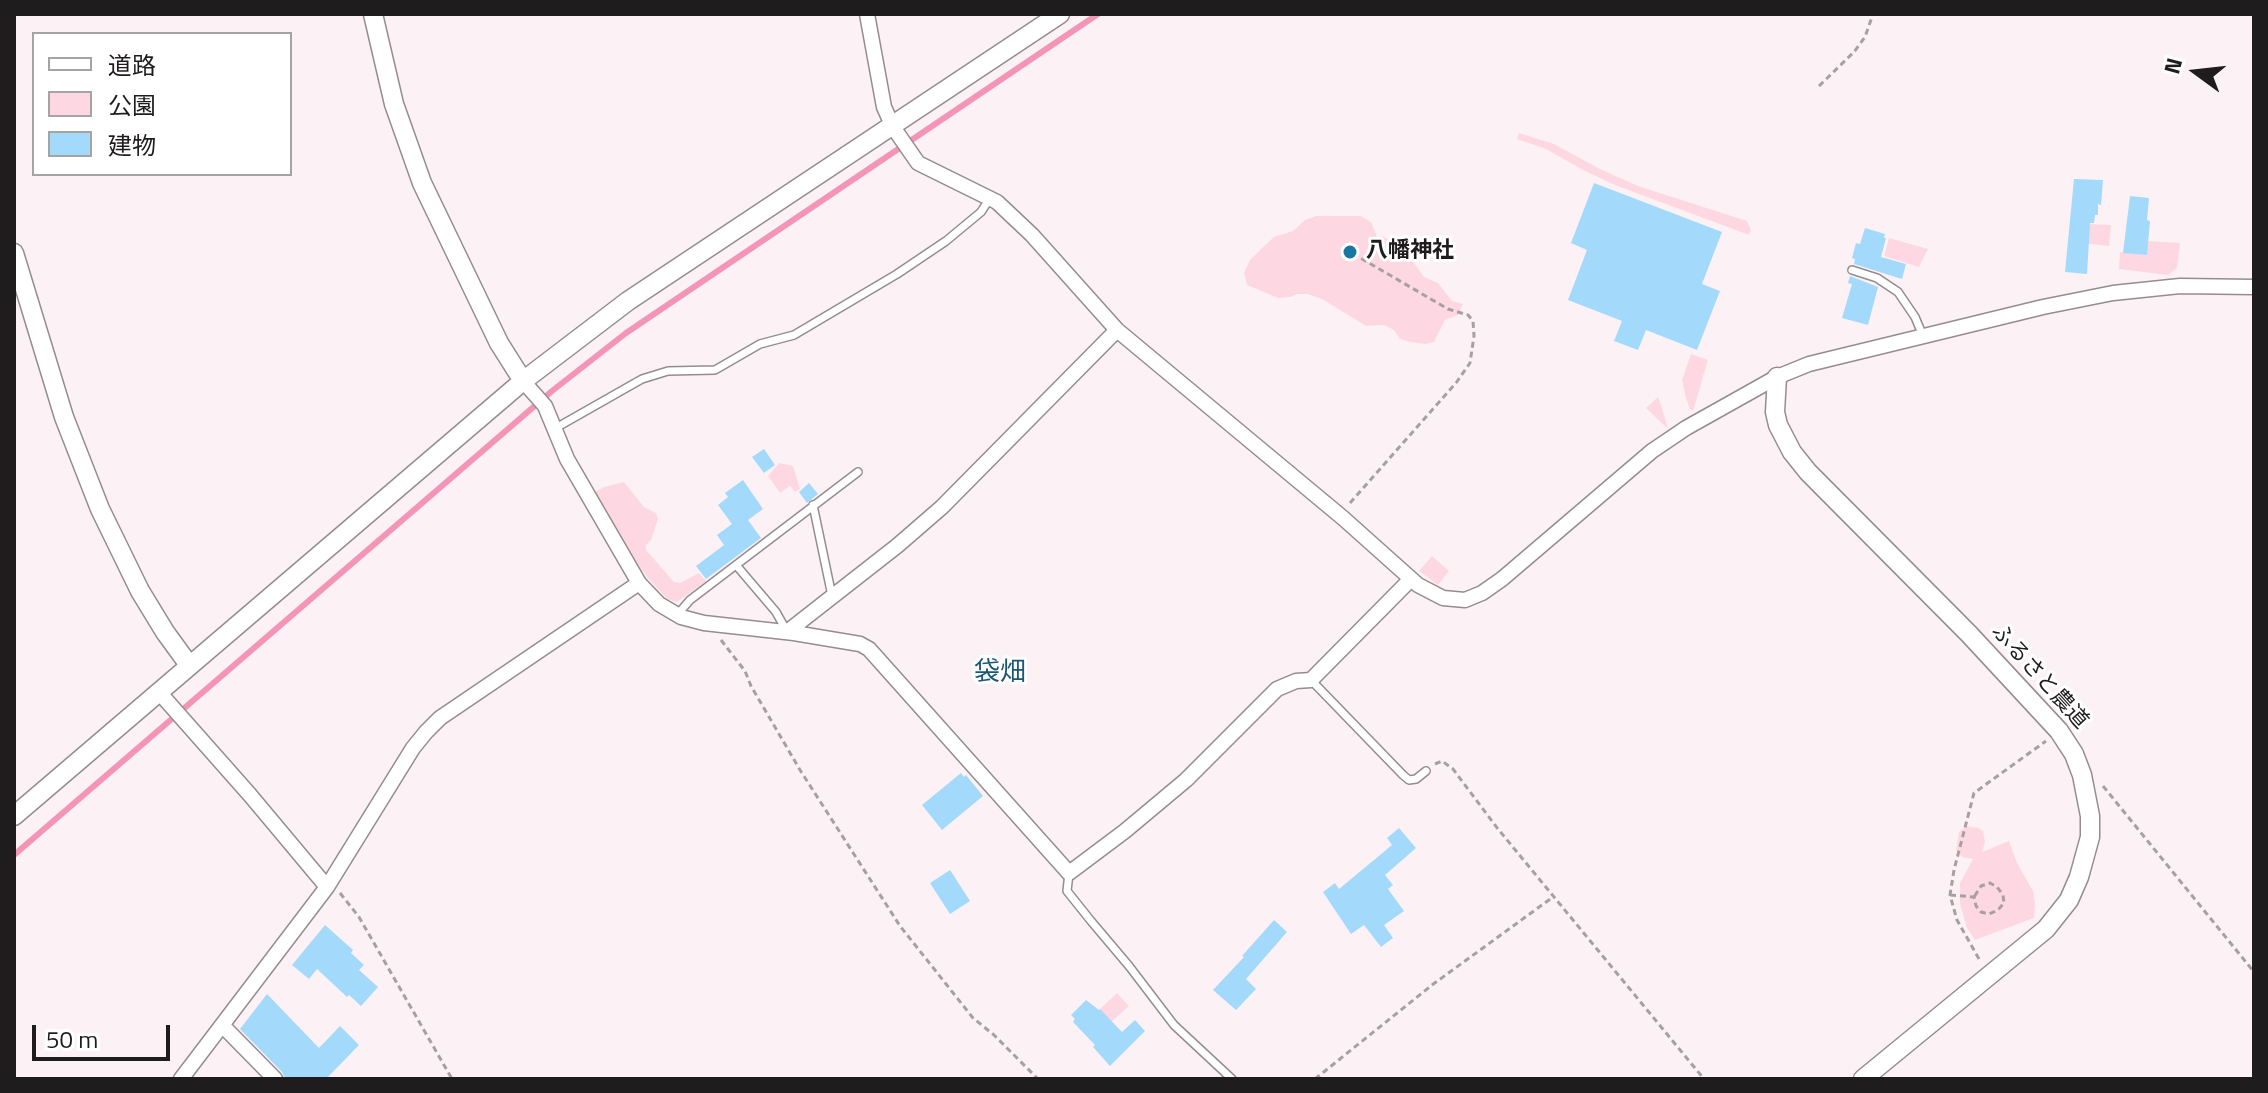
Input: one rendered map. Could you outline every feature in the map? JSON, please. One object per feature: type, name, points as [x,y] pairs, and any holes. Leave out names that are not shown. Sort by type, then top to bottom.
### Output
[{"type":"street","points":[[373,14],[394,104],[422,183],[499,343],[523,381],[541,400],[584,489],[639,583],[659,604],[677,615],[704,623],[787,632],[860,644],[869,649],[1069,873],[1186,780],[1277,689],[1296,681],[1311,680],[1411,579]]},
{"type":"street","points":[[867,14],[884,107],[918,163],[997,202],[1032,235],[1117,330],[1340,515],[1418,585],[1443,598],[1465,600],[1482,593],[1652,451],[1692,424],[1777,377],[1809,364],[2113,293],[2180,286],[2254,287]]},
{"type":"street","points":[[14,816],[523,381],[628,301],[900,137],[1060,14]]},
{"type":"street","points":[[14,253],[64,417],[100,509],[140,591],[189,665]]},
{"type":"street","points":[[787,632],[942,507],[1117,330]]},
{"type":"street","name":"ふるさと農道","points":[[1777,377],[1775,412],[1792,452],[2059,731],[2074,754],[2085,787],[2091,827],[2084,864],[2069,900],[2046,929],[1863,1079]]},
{"type":"street","points":[[181,1079],[328,884],[413,748],[440,718],[639,583]]},
{"type":"street","points":[[158,691],[328,884]]},
{"type":"street","points":[[222,1025],[275,1079]]},
{"type":"lane","points":[[554,429],[642,379],[668,371],[715,370],[752,347],[794,335],[934,250],[981,212],[990,198]]},
{"type":"lane","points":[[1852,270],[1877,278],[1898,292],[1915,317],[1923,336]]},
{"type":"lane","points":[[677,615],[685,604],[858,472]]},
{"type":"lane","points":[[813,505],[832,596]]},
{"type":"lane","points":[[736,565],[776,612],[787,632]]},
{"type":"lane","points":[[1311,680],[1409,780],[1426,771]]},
{"type":"lane","points":[[1069,873],[1067,891],[1174,1025],[1232,1079]]},
{"type":"path","points":[[1819,86],[1854,52],[1865,37],[1873,14]]},
{"type":"path","points":[[1340,515],[1456,383],[1470,363],[1474,336],[1473,321],[1468,315],[1448,309],[1357,256]]},
{"type":"path","points":[[704,623],[745,671],[800,770],[900,926],[973,1018],[1038,1079]]},
{"type":"path","points":[[1990,976],[1966,939],[1950,895],[1974,793],[2059,731]]},
{"type":"path","points":[[1426,771],[1442,761],[1447,763],[1704,1079]]},
{"type":"path","points":[[2101,783],[2254,972]]},
{"type":"path","points":[[1990,883],[2003,895],[2004,903],[1989,914],[1981,912],[1974,897],[1981,886],[1990,883]]},
{"type":"path","points":[[328,884],[359,917],[451,1078]]},
{"type":"path","points":[[1950,895],[1974,897]]},
{"type":"path","points":[[1315,1079],[1432,985],[1553,896]]},
{"type":"green space","points":[[1519,133],[1554,144],[1638,186],[1747,221],[1751,230],[1749,235],[1615,185],[1546,149],[1517,139]]},
{"type":"green space","points":[[1316,216],[1361,216],[1371,222],[1377,237],[1383,236],[1407,253],[1424,277],[1438,283],[1452,301],[1463,304],[1458,315],[1445,320],[1434,342],[1410,342],[1400,339],[1394,330],[1384,325],[1366,326],[1322,299],[1307,294],[1278,298],[1247,285],[1244,273],[1250,260],[1263,247],[1274,237],[1293,231],[1305,220]]},
{"type":"green space","points":[[2089,224],[2111,225],[2109,246],[2082,243]]},
{"type":"green space","points":[[1889,238],[1928,249],[1919,267],[1884,256]]},
{"type":"green space","points":[[2148,241],[2180,243],[2177,268],[2168,275],[2119,269],[2120,252],[2146,255]]},
{"type":"green space","points":[[1691,354],[1708,360],[1693,411],[1682,380]]},
{"type":"green space","points":[[1658,397],[1661,405],[1668,429],[1646,408]]},
{"type":"green space","points":[[779,463],[793,466],[800,489],[795,492],[790,486],[780,493],[768,476]]},
{"type":"green space","points":[[624,482],[644,507],[656,513],[658,519],[646,550],[674,582],[680,583],[699,573],[706,581],[677,602],[667,599],[648,578],[622,543],[593,493]]},
{"type":"green space","points":[[1432,556],[1449,571],[1438,585],[1419,571]]},
{"type":"green space","points":[[1966,826],[1983,831],[1985,842],[1982,852],[2009,841],[2033,891],[2034,918],[1975,940],[1967,928],[1960,904],[1960,883],[1973,859],[1962,857],[1956,850],[1959,832]]},
{"type":"green space","points":[[1117,993],[1129,1006],[1109,1024],[1100,1009]]},
{"type":"building","points":[[2074,179],[2103,180],[2098,215],[2095,215],[2094,223],[2090,223],[2087,274],[2065,272]]},
{"type":"building","points":[[1594,183],[1722,232],[1702,284],[1720,291],[1697,350],[1646,330],[1638,350],[1614,341],[1622,321],[1568,300],[1587,250],[1571,243]]},
{"type":"building","points":[[2130,196],[2149,198],[2147,255],[2123,253]]},
{"type":"building","points":[[1865,228],[1885,234],[1881,257],[1906,264],[1902,279],[1854,264],[1855,259],[1852,258],[1856,243],[1860,244]]},
{"type":"building","points":[[1850,276],[1878,287],[1868,325],[1842,318],[1852,284],[1848,283]]},
{"type":"building","points":[[764,449],[775,465],[764,473],[752,457]]},
{"type":"building","points":[[743,480],[763,509],[748,520],[761,538],[706,579],[696,566],[724,545],[717,535],[732,524],[718,505],[728,497],[725,493]]},
{"type":"building","points":[[809,483],[818,494],[807,503],[799,492]]},
{"type":"building","points":[[961,773],[983,796],[942,830],[922,805]]},
{"type":"building","points":[[1399,828],[1416,848],[1385,875],[1393,885],[1388,889],[1404,911],[1384,925],[1393,938],[1381,947],[1364,925],[1351,934],[1323,892],[1335,883],[1339,889],[1392,845],[1387,838]]},
{"type":"building","points":[[950,870],[970,901],[950,914],[930,883]]},
{"type":"building","points":[[1274,920],[1287,932],[1246,979],[1256,989],[1236,1010],[1213,990]]},
{"type":"building","points":[[325,925],[353,950],[351,953],[364,965],[359,970],[378,987],[361,1006],[317,969],[309,979],[292,965]]},
{"type":"building","points":[[267,994],[319,1048],[340,1026],[359,1045],[326,1079],[285,1079],[282,1072],[240,1029]]},
{"type":"building","points":[[1086,1000],[1100,1009],[1122,1032],[1135,1020],[1145,1031],[1110,1066],[1073,1022],[1075,1019],[1071,1015]]},
{"type":"waterway","points":[[14,855],[552,391],[626,333],[1098,14]]},
{"type":"place","name":"八幡神社","points":[[1350,252]]},
{"type":"district","name":"袋畑","points":[[1000,674]]}]
